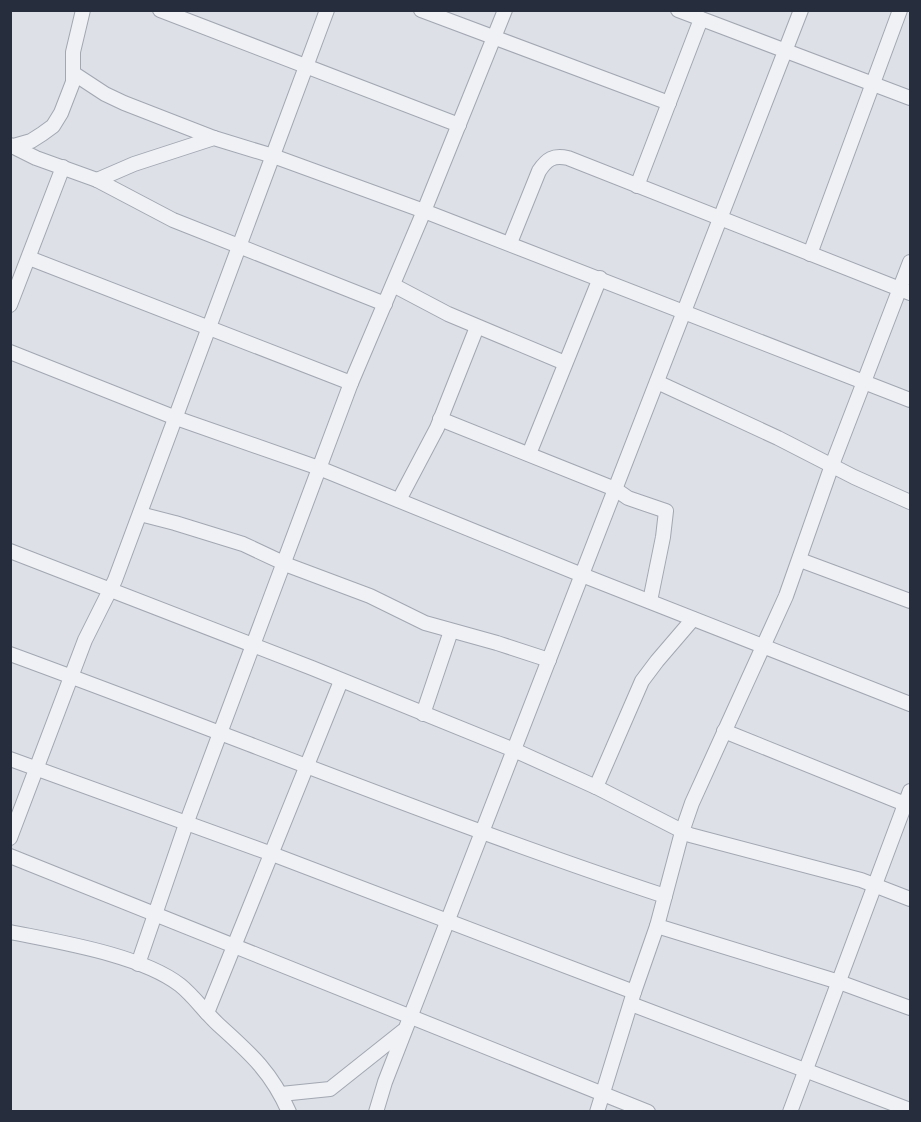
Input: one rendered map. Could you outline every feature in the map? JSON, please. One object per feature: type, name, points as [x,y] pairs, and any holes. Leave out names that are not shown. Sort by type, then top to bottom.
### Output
[{"type":"street","points":[[11,146],[31,141],[53,126],[70,92],[73,52],[83,10]]},
{"type":"street","points":[[160,10],[459,125]]},
{"type":"street","points":[[10,838],[91,626],[111,591],[327,10]]},
{"type":"street","points":[[421,10],[669,103]]},
{"type":"street","points":[[138,964],[186,824],[351,383],[424,211],[505,10]]},
{"type":"street","points":[[678,10],[910,98]]},
{"type":"street","points":[[379,1111],[408,1023],[801,10]]},
{"type":"street","points":[[810,254],[900,10]]},
{"type":"street","points":[[637,186],[669,103],[696,15]]},
{"type":"street","points":[[73,73],[124,103],[214,138],[273,156],[510,243],[910,400]]},
{"type":"street","points":[[97,180],[134,164],[214,138]]},
{"type":"street","points":[[11,146],[97,180],[163,216],[385,304]]},
{"type":"street","points":[[510,243],[539,171],[550,158],[558,156],[905,291]]},
{"type":"street","points":[[10,305],[63,167]]},
{"type":"street","points":[[29,258],[351,383]]},
{"type":"street","points":[[597,1112],[657,926],[682,832],[800,560],[832,465],[864,382],[905,291],[910,262]]},
{"type":"street","points":[[529,454],[600,278]]},
{"type":"street","points":[[393,285],[477,327],[565,363]]},
{"type":"street","points":[[399,500],[440,419],[477,327]]},
{"type":"street","points":[[10,352],[176,418],[319,468],[582,575],[910,704]]},
{"type":"street","points":[[657,382],[910,502]]},
{"type":"street","points":[[440,419],[615,489],[628,498],[666,511],[650,601]]},
{"type":"street","points":[[140,514],[226,538],[262,552],[284,564],[352,588],[425,624],[549,660]]},
{"type":"street","points":[[10,551],[514,750],[596,787],[682,832],[875,884],[910,899]]},
{"type":"street","points":[[800,560],[910,601]]},
{"type":"street","points":[[596,787],[642,681],[693,619]]},
{"type":"street","points":[[423,714],[451,631]]},
{"type":"street","points":[[10,654],[72,675],[221,734],[483,832],[665,896]]},
{"type":"street","points":[[207,1013],[341,681]]},
{"type":"street","points":[[724,731],[909,800],[804,1070],[790,1112]]},
{"type":"street","points":[[10,759],[272,854],[447,922],[804,1070],[910,1110]]},
{"type":"street","points":[[10,856],[156,913],[408,1023],[648,1112]]},
{"type":"street","points":[[657,926],[839,982],[910,1008]]},
{"type":"street","points":[[10,932],[65,943],[138,964],[162,974],[179,985],[254,1057],[271,1076],[289,1112]]},
{"type":"street","points":[[281,1095],[330,1089],[408,1023]]}]
